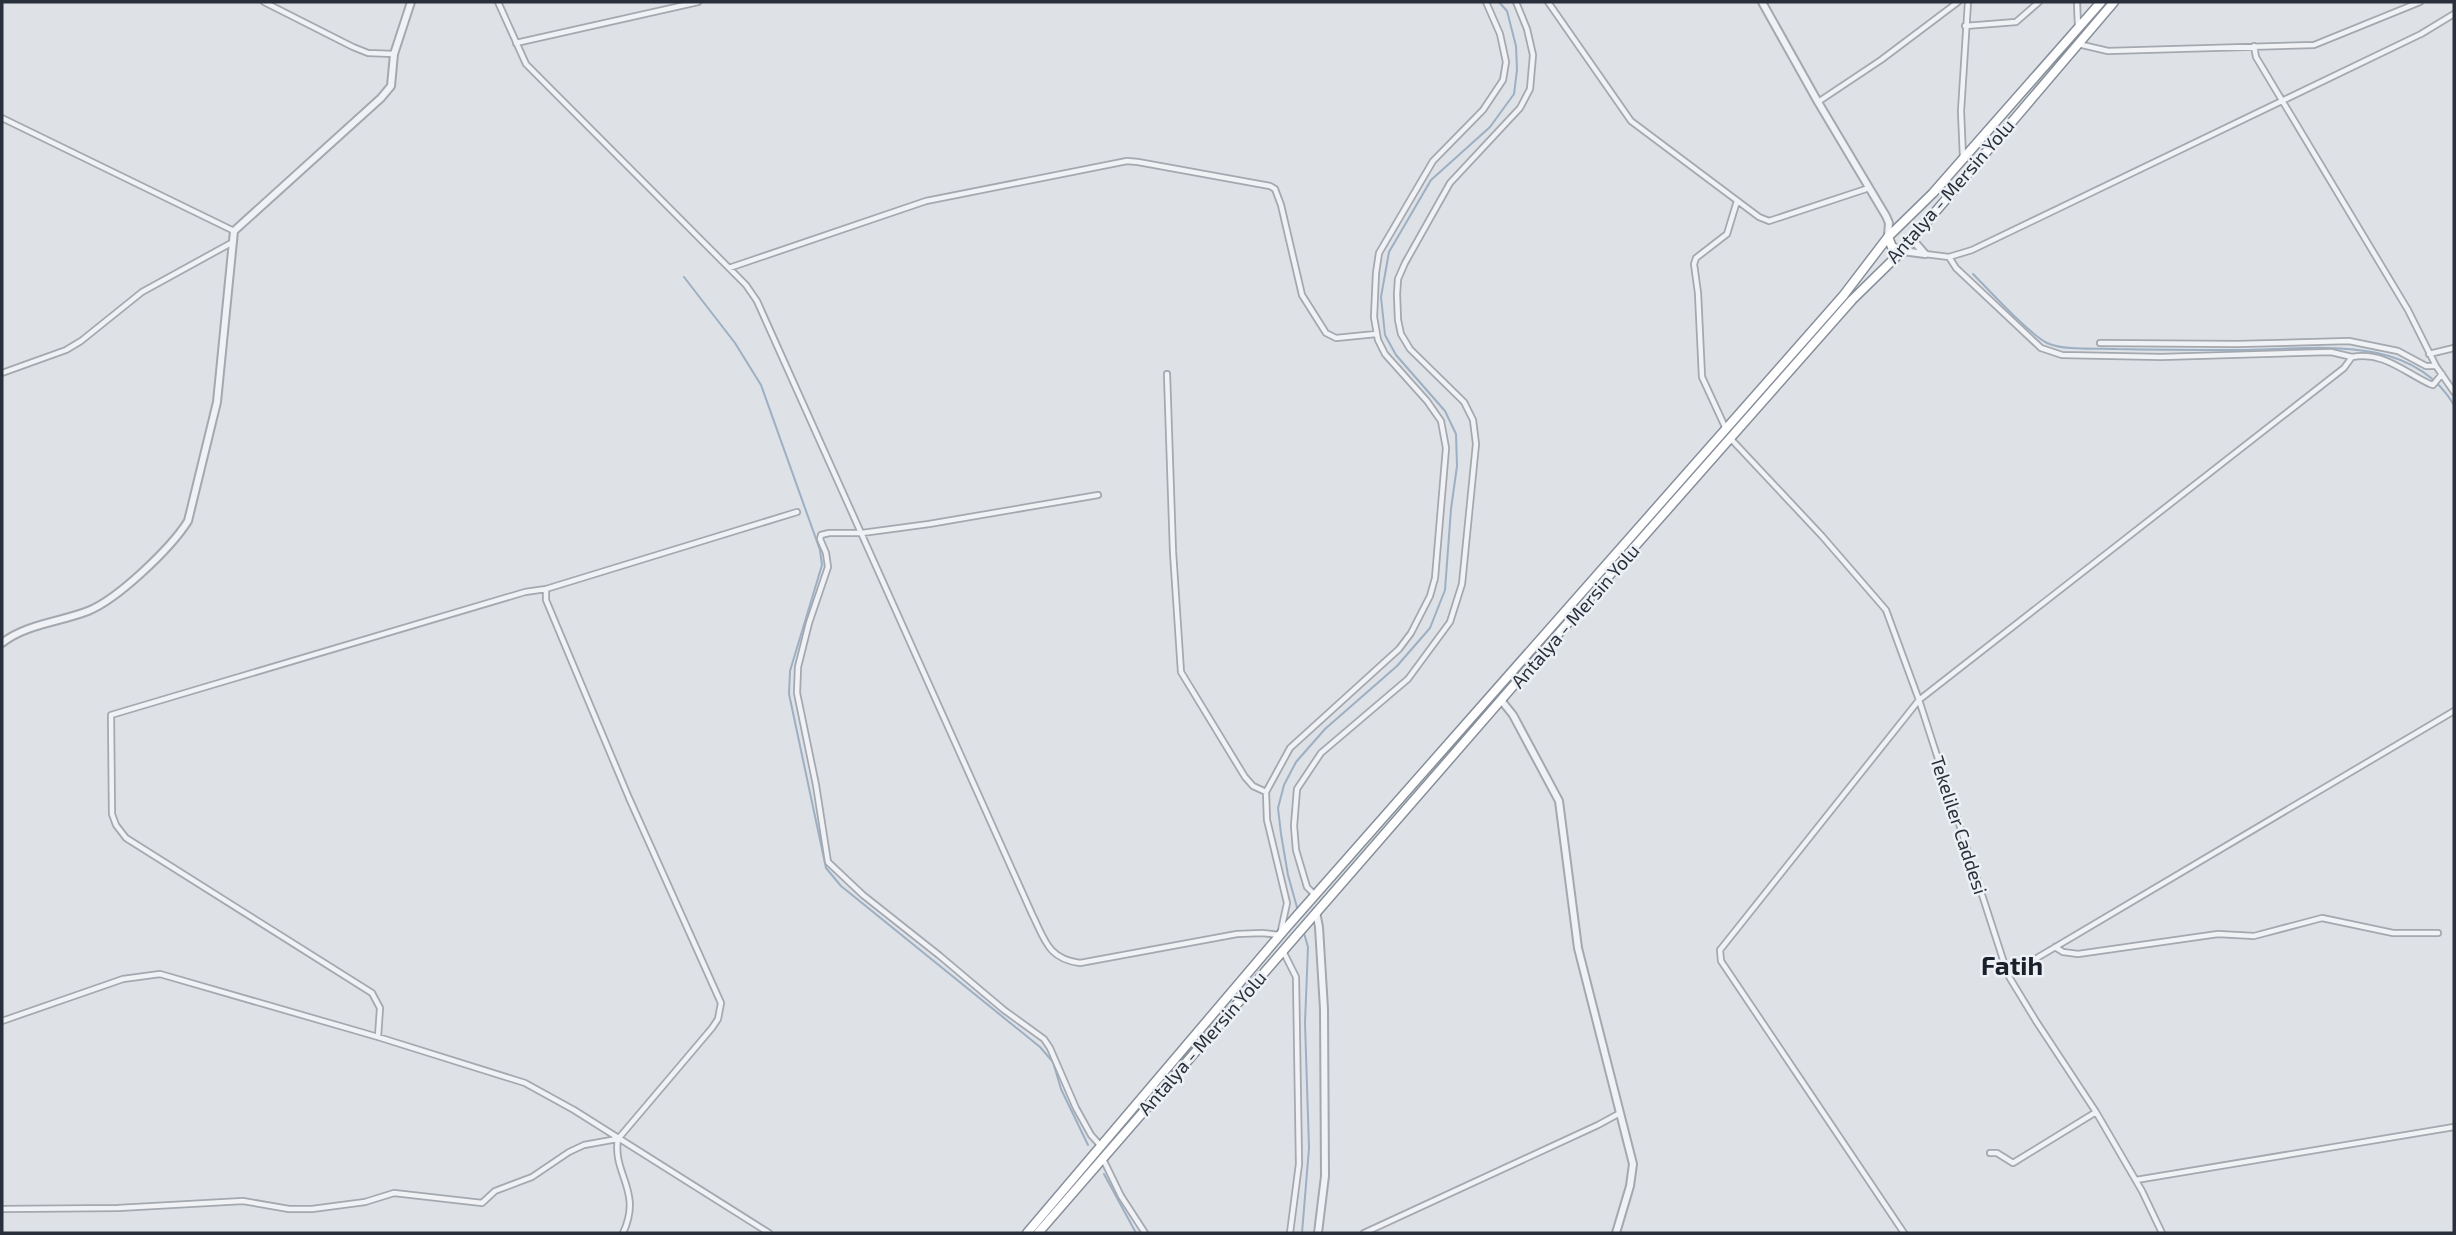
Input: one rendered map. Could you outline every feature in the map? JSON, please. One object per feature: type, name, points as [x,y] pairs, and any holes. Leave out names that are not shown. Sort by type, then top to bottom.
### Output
[{"type":"highway","name":"Antalya - Mersin Yolu","points":[[1027,1233],[1307,904],[1843,296],[1888,237],[1964,158],[2101,2]]},
{"type":"highway","name":"Antalya - Mersin Yolu","points":[[1038,1233],[1282,950],[1852,300],[1902,251],[2114,2]]},
{"type":"highway","points":[[1900,225],[1909,230],[1912,239]]},
{"type":"highway","points":[[1888,237],[1892,247],[1902,251]]},
{"type":"street","points":[[264,2],[368,53],[394,54]]},
{"type":"street","points":[[2,643],[58,619],[89,611],[114,595],[179,536],[188,521],[217,402],[234,231],[391,86],[394,54],[411,2]]},
{"type":"street","points":[[498,2],[526,64],[746,285],[765,314],[1051,952],[1066,962],[1080,963],[1237,934],[1283,932],[1287,903],[1267,820],[1266,792],[1290,748],[1399,649],[1411,633],[1430,596],[1435,578],[1446,464],[1444,431],[1427,401],[1385,354],[1376,334],[1374,317],[1380,253],[1433,162],[1483,110],[1503,80],[1506,62],[1500,34],[1486,2]]},
{"type":"street","points":[[516,43],[698,2]]},
{"type":"street","points":[[1315,895],[1307,887],[1296,850],[1294,826],[1297,789],[1321,753],[1385,700],[1416,669],[1450,622],[1462,584],[1476,444],[1473,420],[1464,402],[1410,349],[1401,334],[1398,320],[1398,279],[1450,183],[1520,108],[1530,89],[1533,55],[1527,29],[1516,2]]},
{"type":"street","points":[[1548,2],[1631,121],[1759,217],[1769,221],[1869,188]]},
{"type":"street","points":[[1762,2],[1818,103],[1886,216],[1889,223],[1888,237]]},
{"type":"street","points":[[1818,103],[1958,2]]},
{"type":"street","points":[[1964,158],[1961,122],[1968,2]]},
{"type":"street","points":[[1965,26],[2016,22],[2039,2]]},
{"type":"street","points":[[2077,2],[2078,27]]},
{"type":"street","points":[[2077,44],[2108,51],[2314,45],[2420,2]]},
{"type":"street","points":[[1902,251],[1949,257],[1972,250],[2421,34],[2454,14]]},
{"type":"street","points":[[2254,46],[2256,57],[2408,310],[2436,366],[2454,392]]},
{"type":"street","points":[[2,118],[234,231]]},
{"type":"street","points":[[729,268],[926,201],[1127,161],[1138,162],[1270,186],[1275,190],[1281,205],[1302,295],[1326,333],[1336,338],[1376,334]]},
{"type":"street","points":[[1726,430],[1702,377],[1694,264],[1696,258],[1727,234],[1737,201]]},
{"type":"street","points":[[1886,216],[1900,225]]},
{"type":"street","points":[[1912,239],[1925,254]]},
{"type":"street","points":[[2,373],[66,350],[142,292],[233,242]]},
{"type":"street","points":[[1949,257],[1956,268],[2041,348],[2049,352],[2062,355],[2161,358],[2330,352],[2389,361],[2433,385],[2442,374]]},
{"type":"street","points":[[2100,343],[2237,344],[2349,341],[2398,351],[2426,366],[2436,366]]},
{"type":"street","points":[[2429,354],[2454,348]]},
{"type":"street","points":[[1904,1233],[1755,1014],[1721,961],[1720,950],[1919,700],[2344,368],[2352,357]]},
{"type":"street","points":[[1167,374],[1173,552],[1181,673],[1245,777],[1253,786],[1266,792]]},
{"type":"street","name":"Tekeliler Caddesi","points":[[1731,439],[1880,601],[1890,618],[2008,975],[2096,1112],[2136,1180],[2162,1233]]},
{"type":"street","points":[[1098,495],[862,533],[821,535],[828,567],[808,623],[798,667],[799,707],[828,862],[863,895],[1004,1010],[1044,1039],[1076,1108],[1091,1135],[1101,1146]]},
{"type":"street","points":[[378,1037],[380,1008],[372,993],[126,838],[112,814],[111,715],[525,592],[546,589],[797,512]]},
{"type":"street","points":[[546,589],[547,600],[629,798],[721,1003],[718,1019],[712,1028],[618,1139],[616,1149],[631,1202],[631,1216],[623,1233]]},
{"type":"street","points":[[1501,700],[1513,715],[1559,801],[1578,948],[1633,1164],[1630,1186],[1616,1233]]},
{"type":"street","points":[[2008,975],[2454,711]]},
{"type":"street","points":[[1314,914],[1319,927],[1324,1009],[1325,1176],[1318,1233]]},
{"type":"street","points":[[2055,947],[2063,952],[2078,954],[2218,934],[2254,936],[2322,918],[2393,933],[2438,933]]},
{"type":"street","points":[[1282,950],[1296,977],[1299,1164],[1290,1233]]},
{"type":"street","points":[[2,1021],[123,978],[160,974],[525,1083],[574,1110],[769,1233]]},
{"type":"street","points":[[1990,1153],[1997,1153],[2013,1163],[2096,1112]]},
{"type":"street","points":[[1364,1233],[1620,1113]]},
{"type":"street","points":[[2136,1180],[2454,1127]]},
{"type":"street","points":[[2,1209],[118,1208],[243,1201],[289,1209],[313,1209],[365,1202],[394,1193],[482,1203],[495,1191],[532,1177],[569,1152],[584,1145],[618,1139]]},
{"type":"street","points":[[1102,1158],[1121,1196],[1145,1233]]},
{"type":"waterway","points":[[1298,911],[1288,875],[1278,808],[1284,785],[1296,762],[1325,729],[1397,666],[1430,628],[1445,590],[1457,466],[1456,434],[1445,411],[1396,355],[1385,335],[1381,297],[1389,252],[1431,180],[1490,127],[1514,94],[1516,46],[1507,11],[1499,2]]},
{"type":"waterway","points":[[1973,274],[2030,330],[2054,346],[2147,350],[2357,350],[2386,355],[2412,365],[2435,381],[2454,405]]},
{"type":"waterway","points":[[684,277],[735,343],[761,385],[820,550],[822,565],[790,671],[789,694],[826,868],[841,886],[1040,1047],[1053,1062],[1061,1089],[1088,1145]]},
{"type":"waterway","points":[[1302,1233],[1309,1148],[1305,1023],[1308,947],[1304,933]]},
{"type":"waterway","points":[[1104,1174],[1136,1233]]},
{"type":"district","name":"Fatih","points":[[2012,966]]}]
